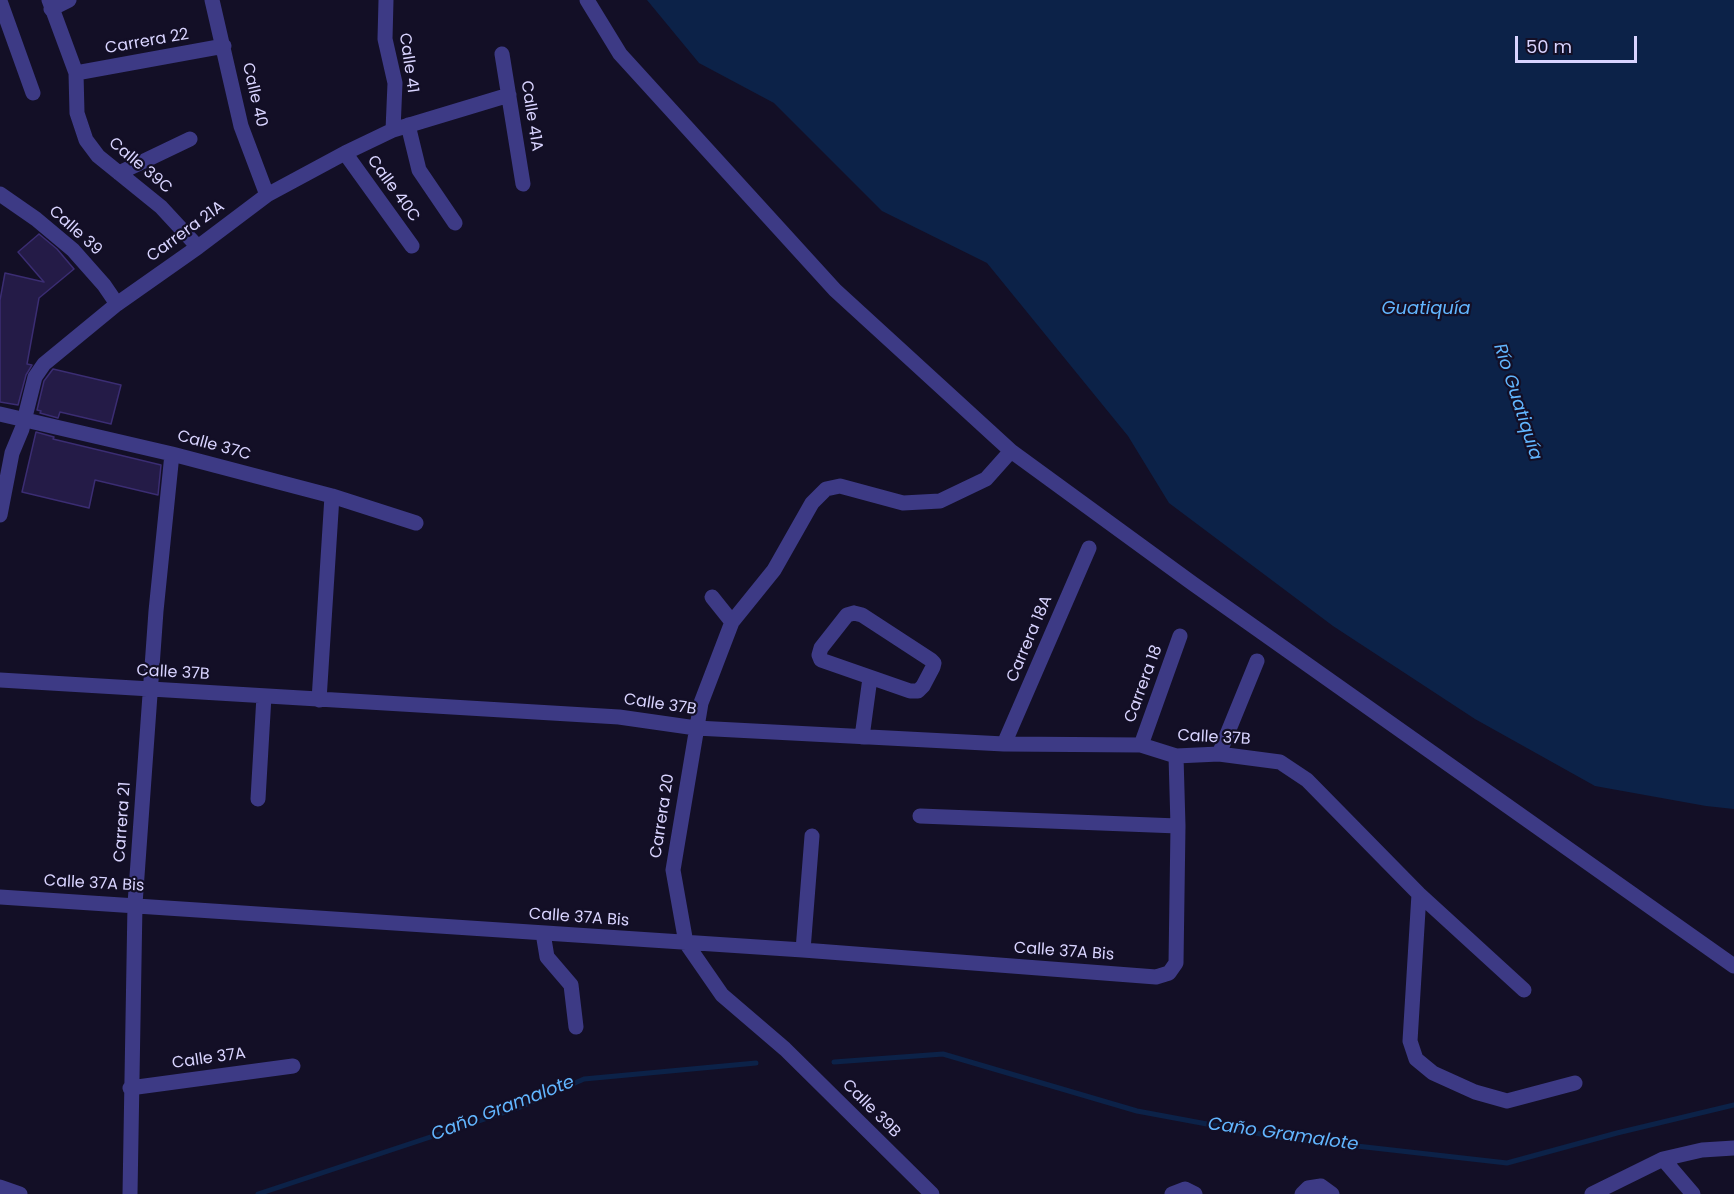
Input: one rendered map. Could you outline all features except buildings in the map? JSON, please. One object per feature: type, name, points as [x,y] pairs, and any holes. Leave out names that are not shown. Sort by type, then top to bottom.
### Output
[{"type":"street","points":[[50,4],[69,0]]},
{"type":"street","name":"Calle 40","points":[[212,0],[241,126],[267,195]]},
{"type":"street","name":"Calle 41","points":[[386,0],[385,39],[395,83],[393,130]]},
{"type":"street","points":[[587,0],[620,54],[835,290],[1011,451],[1211,597],[1734,966]]},
{"type":"street","points":[[0,1],[5,28],[33,93]]},
{"type":"street","name":"Calle 39C","points":[[50,4],[76,73],[77,112],[86,140],[98,156],[161,207],[198,247]]},
{"type":"street","name":"Carrera 22","points":[[76,73],[224,46]]},
{"type":"street","name":"Calle 41A","points":[[502,54],[523,184]]},
{"type":"street","name":"Carrera 21A","points":[[0,514],[12,453],[22,429],[35,377],[44,364],[117,304],[267,195],[393,130],[509,94]]},
{"type":"street","points":[[408,125],[419,170],[455,223]]},
{"type":"street","points":[[118,173],[190,139]]},
{"type":"street","name":"Calle 40C","points":[[345,153],[412,246]]},
{"type":"street","name":"Calle 39","points":[[0,194],[36,219],[73,250],[104,285],[117,304]]},
{"type":"street","name":"Calle 37C","points":[[0,414],[172,454],[332,496],[416,523]]},
{"type":"street","name":"Carrera 20","points":[[785,1049],[722,995],[686,943],[673,870],[701,704],[732,622],[774,570],[812,503],[826,489],[840,486],[903,503],[940,501],[986,479],[1011,451]]},
{"type":"street","name":"Carrera 21","points":[[130,1194],[130,1088],[135,904],[156,611],[172,454]]},
{"type":"street","points":[[319,700],[332,496]]},
{"type":"street","name":"Carrera 18A","points":[[1004,744],[1089,549]]},
{"type":"street","points":[[712,597],[732,622]]},
{"type":"street","points":[[854,613],[862,615],[934,663],[923,686],[918,691],[910,691],[870,678],[821,660],[819,655],[821,648],[847,615],[854,613]]},
{"type":"street","name":"Carrera 18","points":[[1141,745],[1180,636]]},
{"type":"street","points":[[1219,754],[1257,661]]},
{"type":"street","points":[[862,737],[870,678]]},
{"type":"street","name":"Calle 37B","points":[[0,680],[619,717],[696,728],[1004,744],[1141,745],[1176,756],[1219,754],[1280,762],[1307,780],[1419,894],[1524,990]]},
{"type":"street","points":[[258,799],[264,696]]},
{"type":"street","points":[[920,816],[1178,826],[1176,756]]},
{"type":"street","name":"Calle 37A Bis","points":[[0,897],[135,904],[803,950],[1156,977],[1169,973],[1176,963],[1178,826]]},
{"type":"street","points":[[803,950],[812,836]]},
{"type":"street","points":[[1419,894],[1410,1041],[1416,1059],[1433,1072],[1475,1092],[1507,1101],[1575,1083]]},
{"type":"street","points":[[543,933],[547,957],[571,986],[576,1026]]},
{"type":"street","name":"Calle 39B","points":[[785,1049],[932,1194]]},
{"type":"street","name":"Calle 37A","points":[[130,1088],[292,1066]]},
{"type":"street","points":[[1592,1194],[1663,1159],[1685,1152],[1727,1148],[1734,1161]]},
{"type":"street","points":[[1663,1159],[1693,1194]]},
{"type":"street","points":[[1302,1194],[1308,1188],[1321,1186],[1332,1194]]},
{"type":"street","points":[[0,1187],[20,1194]]},
{"type":"street","points":[[1172,1194],[1185,1189],[1195,1194]]},
{"type":"water","name":"Guatiquía","points":[[647,0],[1734,0],[1734,809],[1595,786],[1475,719],[1333,626],[1169,503],[1128,436],[987,263],[882,211],[774,103],[699,63]]},
{"type":"waterway","name":"Caño Gramalote","points":[[834,1062],[943,1054],[1137,1111],[1277,1137],[1507,1163],[1617,1133],[1734,1105]]},
{"type":"waterway","name":"Caño Gramalote","points":[[258,1194],[518,1108],[584,1079],[756,1063]]},
{"type":"water label","name":"Río Guatiquía","points":[[1517,402]]}]
